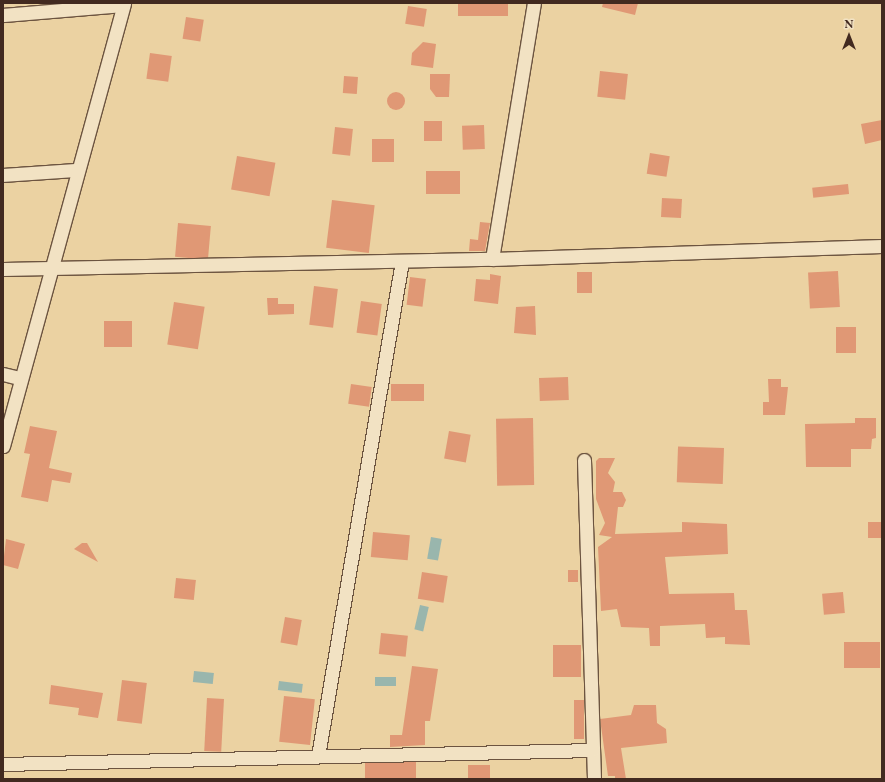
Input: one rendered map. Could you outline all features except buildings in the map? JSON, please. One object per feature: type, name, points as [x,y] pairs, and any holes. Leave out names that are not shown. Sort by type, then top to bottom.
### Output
[{"type":"street","points":[[492,259],[534,3]]},
{"type":"street","points":[[3,15],[124,4],[76,170],[51,266],[19,378],[3,446]]},
{"type":"street","points":[[3,175],[76,170]]},
{"type":"street","points":[[3,269],[51,266],[402,262],[882,246]]},
{"type":"street","points":[[318,756],[402,262]]},
{"type":"street","points":[[3,374],[19,378]]},
{"type":"street","points":[[584,460],[594,779]]},
{"type":"street","points":[[3,764],[593,750]]},
{"type":"water","points":[[431,537],[442,539],[438,561],[427,559]]},
{"type":"water","points":[[420,605],[429,607],[423,631],[414,629]]},
{"type":"water","points":[[194,671],[214,673],[213,684],[193,682]]},
{"type":"water","points":[[375,677],[396,677],[396,686],[375,686]]},
{"type":"water","points":[[279,681],[303,684],[302,693],[278,690]]}]
